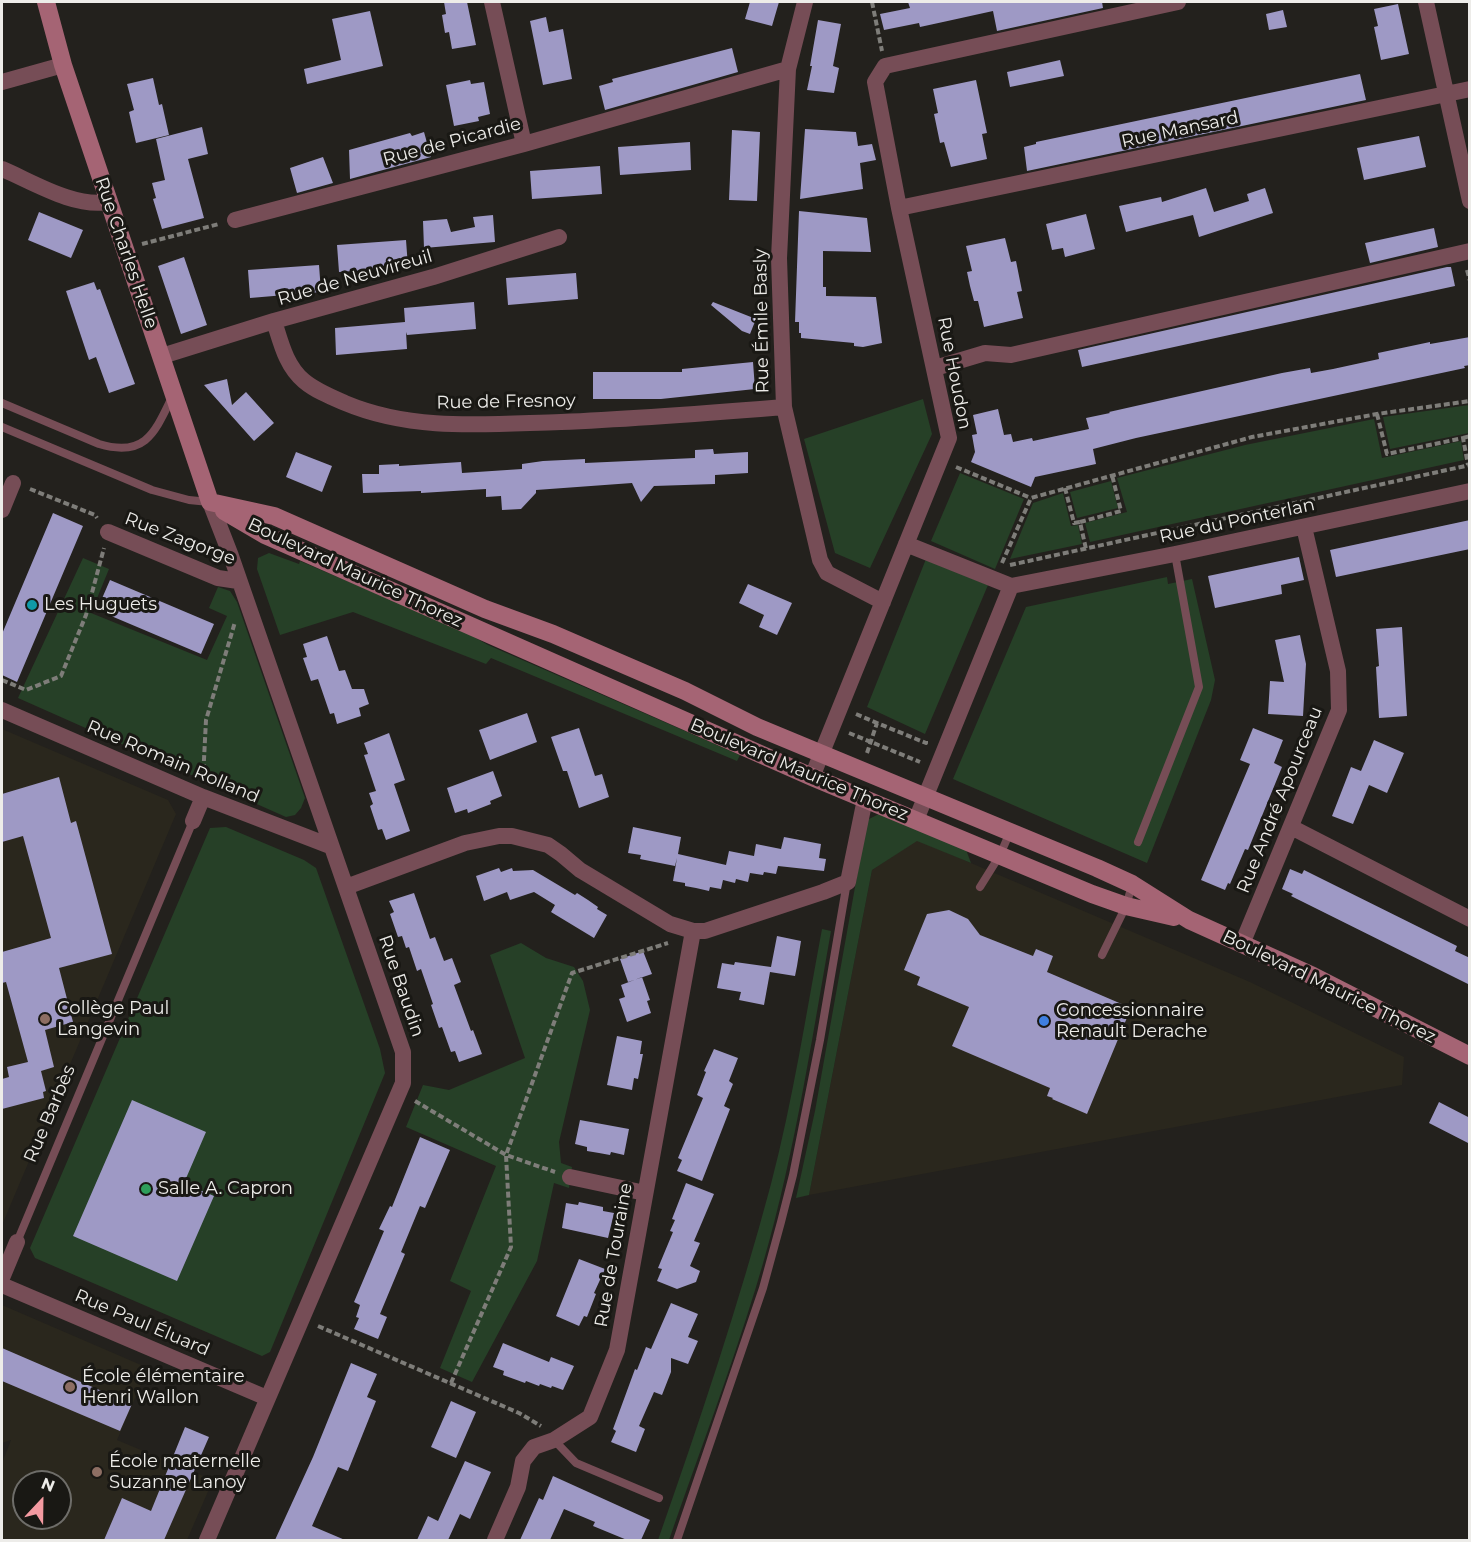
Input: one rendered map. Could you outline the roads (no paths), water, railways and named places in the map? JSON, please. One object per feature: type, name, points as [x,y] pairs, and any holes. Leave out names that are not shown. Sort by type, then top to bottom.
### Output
[{"type":"street","name":"Rue Charles Helle","points":[[46,2],[63,65],[210,502]]},
{"type":"street","points":[[494,2],[524,144]]},
{"type":"street","name":"Rue Émile Basly","points":[[805,2],[788,69],[778,258],[784,407],[820,560],[827,573],[883,602]]},
{"type":"street","name":"Rue Houdon","points":[[812,777],[949,438],[899,208],[875,82],[885,66],[1178,2]]},
{"type":"street","points":[[1426,2],[1470,201]]},
{"type":"street","points":[[2,82],[63,65]]},
{"type":"street","name":"Rue de Picardie","points":[[235,220],[524,144],[788,69]]},
{"type":"street","name":"Rue Mansard","points":[[899,208],[1470,89]]},
{"type":"street","points":[[2,169],[76,201],[95,204],[108,202]]},
{"type":"street","name":"Rue de Neuvireuil","points":[[162,356],[274,321],[434,278],[559,237]]},
{"type":"street","points":[[935,368],[985,353],[1011,355],[1470,251]]},
{"type":"street","name":"Rue de Fresnoy","points":[[274,321],[283,351],[293,370],[306,382],[328,396],[352,406],[393,418],[466,425],[626,420],[784,407]]},
{"type":"street","points":[[2,510],[13,483]]},
{"type":"street","name":"Rue du Ponterlan","points":[[1011,586],[1175,554],[1470,491]]},
{"type":"street","name":"Rue Baudin","points":[[207,1540],[403,1083],[403,1052],[210,502]]},
{"type":"street","name":"Boulevard Maurice Thorez","points":[[210,502],[274,516],[485,609],[553,634],[665,682],[757,727],[1132,884],[1189,920],[1313,976],[1470,1056]]},
{"type":"street","name":"Boulevard Maurice Thorez","points":[[210,502],[265,535],[812,777],[1126,906],[1189,920]]},
{"type":"street","name":"Rue André Apourceau","points":[[1242,945],[1339,710],[1338,671],[1304,527]]},
{"type":"street","name":"Rue Zagorge","points":[[108,532],[218,578],[238,581]]},
{"type":"street","points":[[906,544],[1011,586],[916,820]]},
{"type":"street","name":"Rue Romain Rolland","points":[[2,710],[203,797],[330,846]]},
{"type":"street","name":"Rue Barbès","points":[[193,821],[203,797]]},
{"type":"street","points":[[346,887],[465,843],[499,836],[512,836],[548,845],[580,870],[670,924],[693,931],[705,931],[848,882],[865,799]]},
{"type":"street","points":[[1291,827],[1470,919]]},
{"type":"street","name":"Rue de Touraine","points":[[495,1540],[518,1486],[523,1461],[534,1447],[554,1440],[590,1417],[617,1350],[693,931]]},
{"type":"street","points":[[570,1177],[645,1192]]},
{"type":"street","name":"Rue Barbès","points":[[2,1278],[17,1242]]},
{"type":"street","name":"Rue Paul Éluard","points":[[2,1285],[267,1398]]},
{"type":"lane","points":[[2,403],[99,444],[115,449],[127,449],[144,441],[152,434],[174,392]]},
{"type":"lane","points":[[2,427],[152,490],[189,500],[210,502]]},
{"type":"lane","points":[[1138,842],[1198,687],[1175,554]]},
{"type":"lane","name":"Rue Barbès","points":[[17,1242],[193,821]]},
{"type":"lane","points":[[980,887],[1000,855],[1010,831]]},
{"type":"lane","points":[[676,1540],[763,1288],[782,1222],[822,1029],[848,882]]},
{"type":"lane","points":[[1102,955],[1126,906],[1132,884]]},
{"type":"lane","points":[[554,1440],[576,1463],[659,1498]]},
{"type":"place","name":"Les Huguets","points":[[32,605]]},
{"type":"place","name":"Collège Paul Langevin","points":[[45,1019]]},
{"type":"place","name":"Concessionnaire Renault Derache","points":[[1044,1021]]},
{"type":"place","name":"Salle A. Capron","points":[[146,1189]]},
{"type":"place","name":"École élémentaire Henri Wallon","points":[[70,1387]]},
{"type":"place","name":"École maternelle Suzanne Lanoy","points":[[97,1472]]}]
